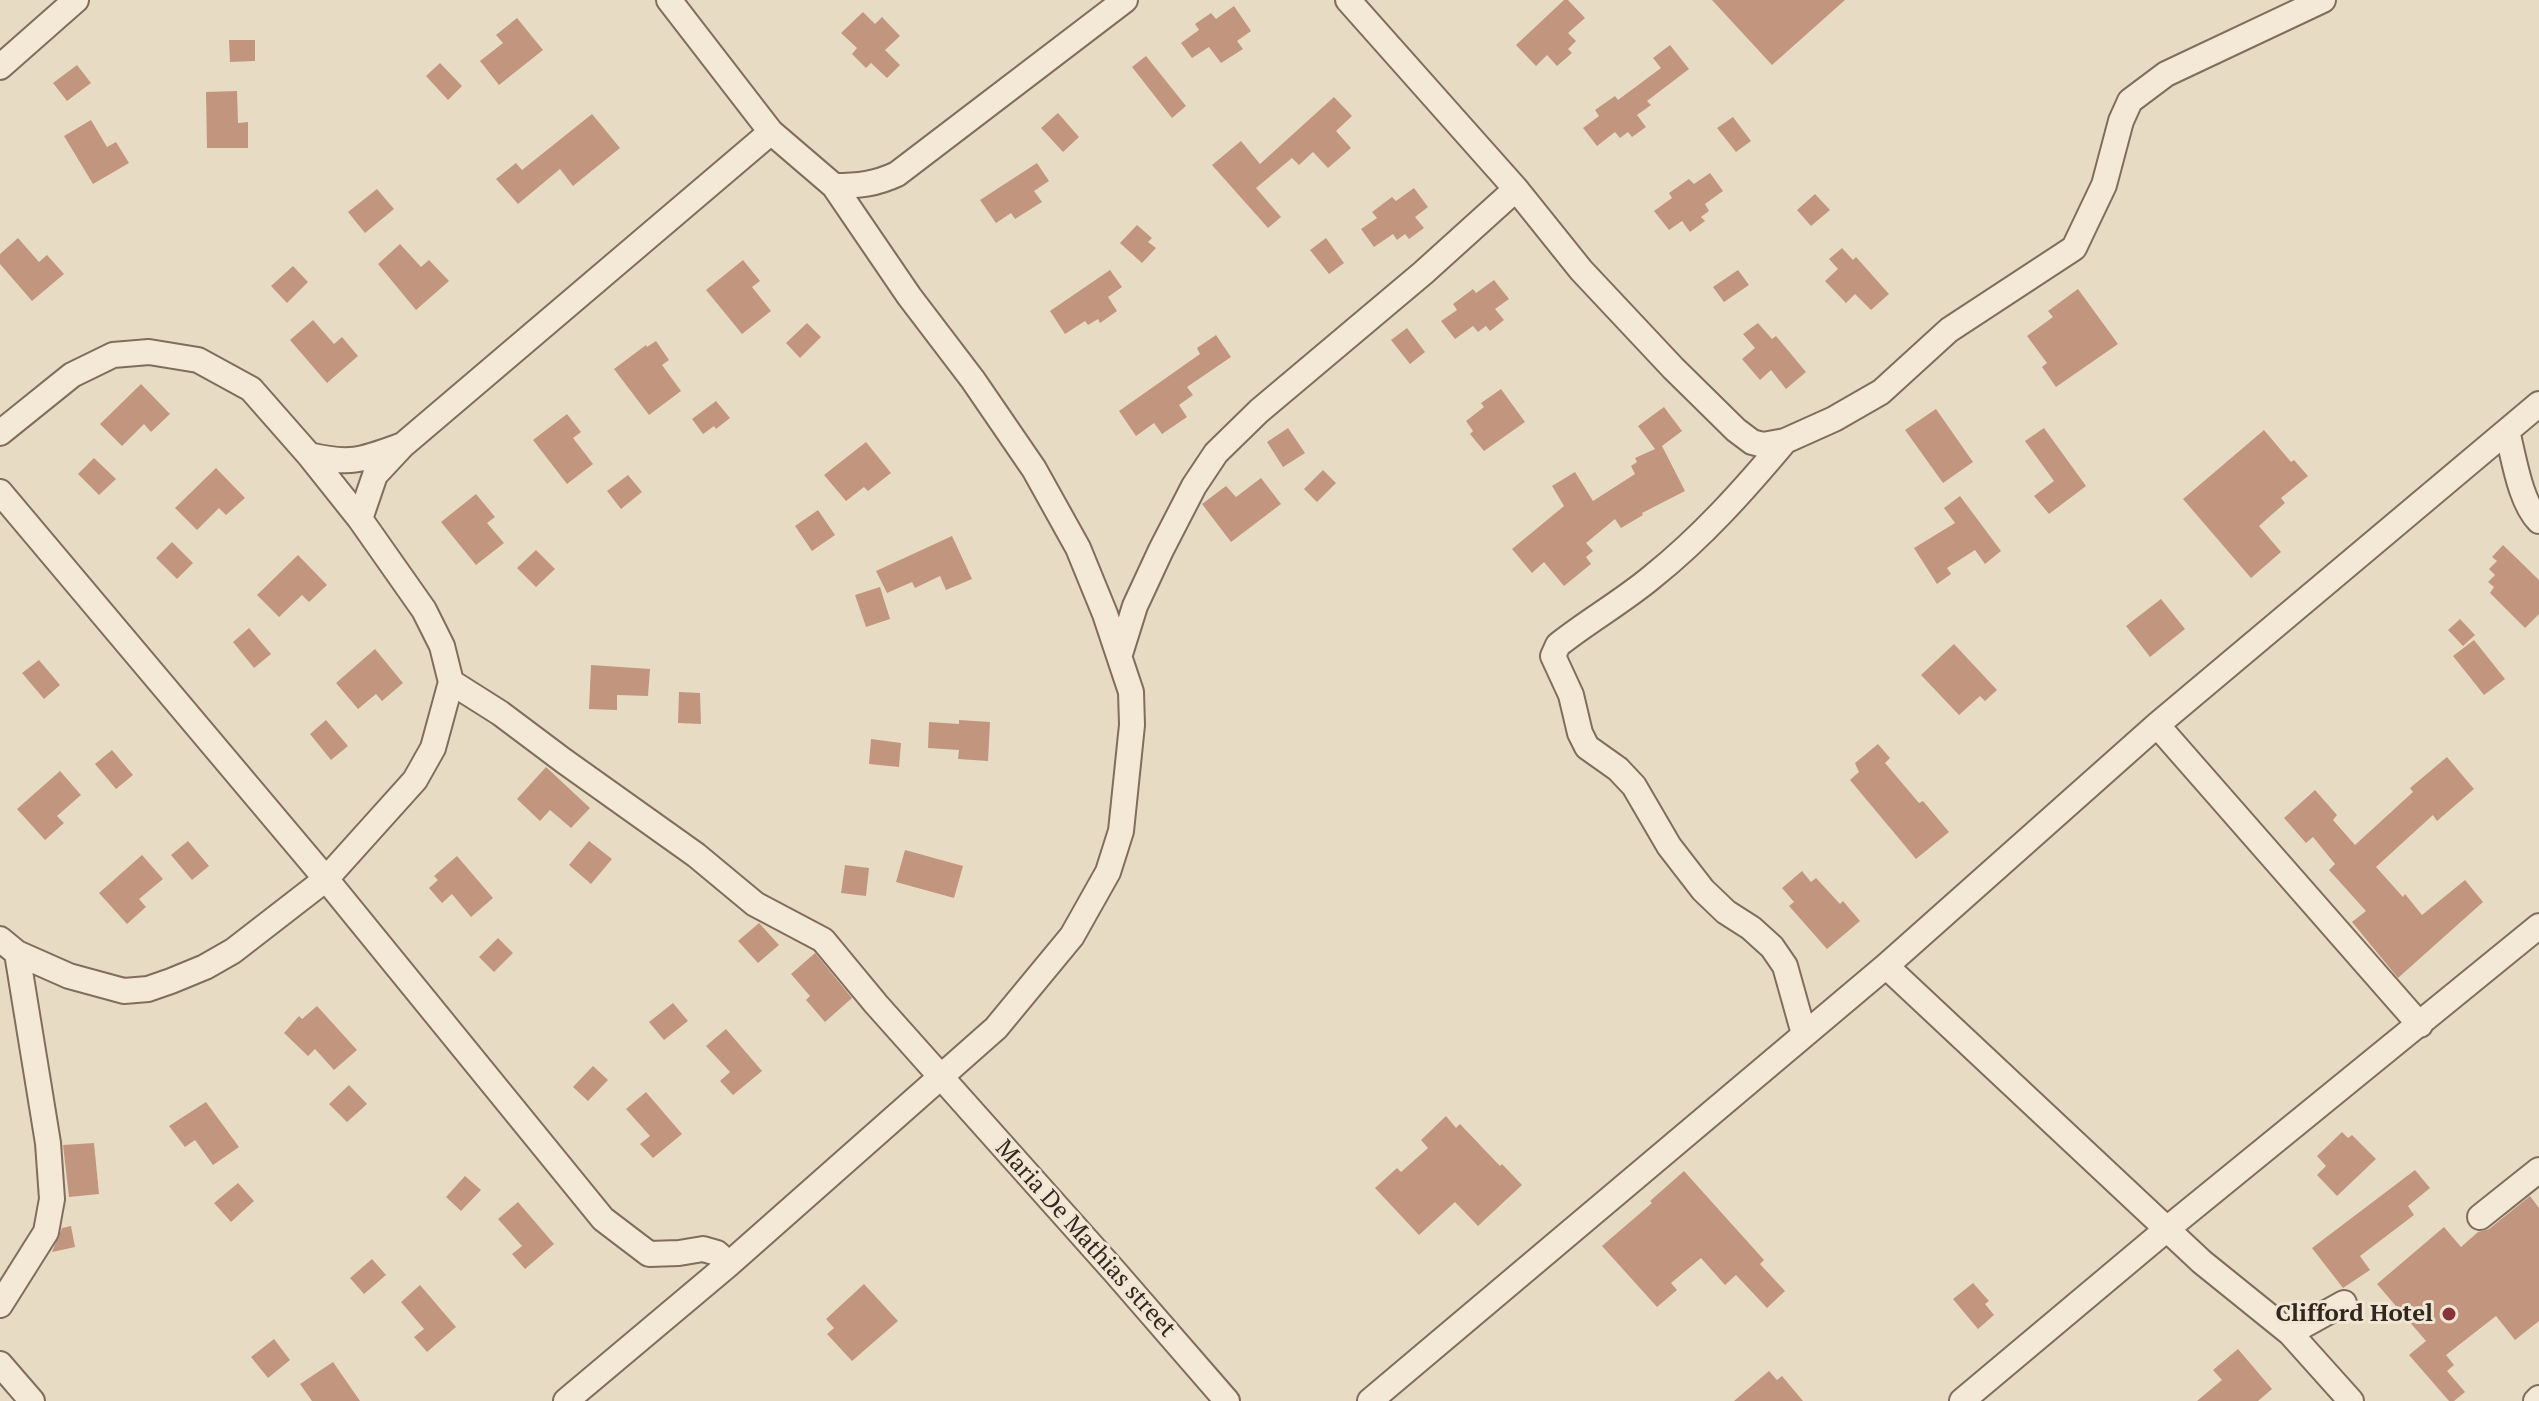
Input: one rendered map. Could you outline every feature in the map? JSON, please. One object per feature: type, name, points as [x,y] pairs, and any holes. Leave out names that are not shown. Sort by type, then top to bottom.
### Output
[{"type":"street","points":[[0,67],[76,0]]},
{"type":"street","points":[[566,1401],[729,1264],[996,1028],[1072,936],[1108,872],[1121,831],[1132,725],[1131,692],[1120,654],[1078,548],[1034,469],[834,186],[771,132],[669,0]]},
{"type":"street","points":[[834,186],[863,186],[897,174],[1125,0]]},
{"type":"street","points":[[1348,0],[1516,189],[1581,270],[1736,430],[1752,442],[1763,445],[1785,441],[1834,419],[1881,392],[1949,330],[2074,248],[2104,185],[2121,121],[2130,101],[2166,74],[2323,0]]},
{"type":"street","points":[[360,519],[375,475],[403,445],[771,132]]},
{"type":"street","points":[[1120,654],[1135,606],[1161,550],[1194,486],[1216,453],[1259,411],[1423,273],[1516,189]]},
{"type":"street","points":[[0,433],[72,375],[113,355],[149,352],[198,360],[251,389],[360,519],[424,610],[442,646],[451,682],[433,748],[415,780],[326,879],[233,951],[205,967],[148,989],[124,991],[69,976],[5,944]]},
{"type":"street","points":[[1370,1401],[1886,966],[2157,725],[2539,404]]},
{"type":"street","points":[[2507,431],[2528,506],[2539,521]]},
{"type":"street","points":[[1785,441],[1747,487],[1696,539],[1651,578],[1558,645],[1553,656],[1571,695],[1580,733],[1587,747],[1618,769],[1634,786],[1669,846],[1703,890],[1772,947],[1785,966],[1804,1034]]},
{"type":"street","points":[[309,455],[344,462],[363,460],[403,445]]},
{"type":"street","points":[[0,492],[326,879],[603,1219],[649,1254],[703,1249],[717,1253],[729,1264]]},
{"type":"street","name":"Maria De Mathias street","points":[[451,682],[500,713],[696,855],[755,904],[823,940],[1227,1401]]},
{"type":"street","points":[[2157,725],[2420,1025]]},
{"type":"street","points":[[1962,1401],[2167,1229],[2539,926]]},
{"type":"street","points":[[0,1305],[46,1232],[52,1199],[48,1143],[5,944]]},
{"type":"street","points":[[1886,966],[2202,1262],[2290,1333],[2351,1401]]},
{"type":"street","points":[[2480,1217],[2539,1170]]},
{"type":"street","points":[[2290,1333],[2344,1303]]},
{"type":"street","points":[[0,1364],[32,1401]]},
{"type":"building","points":[[1564,0],[1568,0],[1585,18],[1568,33],[1576,41],[1568,49],[1572,53],[1557,66],[1547,55],[1536,66],[1516,45]]},
{"type":"building","points":[[1712,0],[1845,0],[1772,65]]},
{"type":"building","points":[[1234,6],[1251,31],[1237,41],[1243,49],[1221,63],[1209,47],[1192,58],[1181,43],[1199,30],[1195,24],[1211,13],[1216,19]]},
{"type":"building","points":[[863,12],[875,24],[882,17],[900,36],[885,50],[900,65],[887,78],[871,63],[866,68],[852,54],[857,48],[841,33]]},
{"type":"building","points":[[517,18],[543,50],[499,85],[480,61],[503,43],[496,35]]},
{"type":"building","points":[[229,40],[255,40],[255,61],[230,62]]},
{"type":"building","points":[[1670,45],[1689,69],[1647,101],[1651,105],[1637,115],[1646,127],[1632,137],[1628,132],[1620,138],[1615,132],[1597,146],[1583,128],[1599,116],[1595,110],[1615,96],[1618,100],[1661,68],[1653,58]]},
{"type":"building","points":[[1146,56],[1186,106],[1172,118],[1132,67]]},
{"type":"building","points":[[440,63],[462,86],[448,100],[426,76]]},
{"type":"building","points":[[77,65],[91,83],[67,101],[53,83]]},
{"type":"building","points":[[237,91],[238,123],[248,122],[248,148],[207,148],[206,92]]},
{"type":"building","points":[[1334,97],[1352,116],[1336,131],[1351,148],[1328,168],[1313,152],[1299,165],[1292,158],[1256,188],[1281,217],[1268,228],[1212,165],[1241,141],[1260,164]]},
{"type":"building","points":[[1058,113],[1079,137],[1063,152],[1041,128]]},
{"type":"building","points":[[592,114],[620,148],[573,186],[560,169],[518,204],[496,179],[516,163],[522,170]]},
{"type":"building","points":[[1733,117],[1751,141],[1736,152],[1717,128]]},
{"type":"building","points":[[91,120],[107,147],[116,142],[129,163],[93,184],[64,136]]},
{"type":"building","points":[[1037,163],[1049,181],[1034,191],[1042,202],[1015,219],[1011,213],[996,223],[980,200]]},
{"type":"building","points":[[1710,173],[1723,191],[1705,204],[1709,211],[1701,217],[1705,221],[1690,232],[1682,221],[1669,230],[1654,211],[1672,198],[1669,193],[1689,179],[1694,184]]},
{"type":"building","points":[[1414,188],[1428,207],[1415,217],[1424,228],[1409,239],[1405,234],[1397,240],[1393,234],[1374,247],[1361,229],[1377,218],[1372,212],[1392,197],[1396,201]]},
{"type":"building","points":[[377,189],[394,209],[365,233],[348,212]]},
{"type":"building","points":[[1815,194],[1830,210],[1811,226],[1797,210]]},
{"type":"building","points":[[1137,225],[1152,238],[1148,242],[1156,248],[1142,263],[1120,243]]},
{"type":"building","points":[[18,238],[39,262],[47,255],[64,274],[32,301],[0,264],[0,254]]},
{"type":"building","points":[[1326,238],[1344,263],[1329,274],[1310,250]]},
{"type":"building","points":[[400,244],[421,267],[429,260],[449,281],[416,310],[378,264]]},
{"type":"building","points":[[1842,248],[1853,260],[1856,257],[1889,294],[1871,310],[1855,294],[1846,303],[1825,281],[1838,269],[1829,259]]},
{"type":"building","points":[[743,260],[760,281],[752,287],[771,311],[742,334],[706,290]]},
{"type":"building","points":[[293,266],[308,282],[287,303],[271,286]]},
{"type":"building","points":[[1110,270],[1122,287],[1108,297],[1117,311],[1100,323],[1098,319],[1088,325],[1085,321],[1065,334],[1050,311]]},
{"type":"building","points":[[1738,270],[1749,285],[1724,302],[1713,287]]},
{"type":"building","points":[[1494,280],[1509,299],[1495,309],[1504,320],[1490,331],[1486,326],[1478,332],[1473,326],[1455,339],[1441,321],[1457,310],[1453,304],[1473,289],[1476,293]]},
{"type":"building","points":[[2078,289],[2118,344],[2056,387],[2042,367],[2047,363],[2027,336],[2053,317],[2048,311]]},
{"type":"building","points":[[313,320],[334,344],[342,337],[358,356],[327,383],[290,340]]},
{"type":"building","points":[[807,323],[821,337],[800,358],[786,343]]},
{"type":"building","points":[[1758,323],[1772,339],[1776,336],[1806,372],[1786,389],[1771,370],[1760,380],[1742,359],[1755,348],[1743,334]]},
{"type":"building","points":[[1407,328],[1425,352],[1410,364],[1391,340]]},
{"type":"building","points":[[1216,335],[1231,357],[1187,387],[1193,395],[1179,405],[1187,417],[1162,434],[1154,423],[1136,436],[1119,411],[1200,354],[1197,348]]},
{"type":"building","points":[[656,341],[669,360],[662,365],[681,391],[649,415],[614,369]]},
{"type":"building","points":[[141,384],[170,414],[151,432],[144,424],[122,446],[100,424]]},
{"type":"building","points":[[1501,389],[1525,422],[1484,451],[1470,434],[1473,431],[1466,421],[1484,407],[1481,403]]},
{"type":"building","points":[[716,401],[730,418],[703,434],[692,419]]},
{"type":"building","points":[[1664,407],[1682,431],[1662,446],[1685,491],[1642,513],[1621,528],[1615,519],[1586,543],[1593,551],[1586,557],[1591,564],[1564,586],[1544,562],[1532,573],[1512,549],[1564,506],[1552,486],[1575,472],[1593,501],[1635,474],[1631,466],[1637,462],[1635,458],[1655,449],[1638,426]]},
{"type":"building","points":[[1936,409],[1973,462],[1943,483],[1905,430]]},
{"type":"building","points":[[567,414],[581,432],[573,438],[593,464],[567,484],[533,440]]},
{"type":"building","points":[[1288,428],[1305,453],[1283,467],[1267,442]]},
{"type":"building","points":[[2044,428],[2086,486],[2049,514],[2034,496],[2054,481],[2025,441]]},
{"type":"building","points":[[2264,430],[2291,462],[2294,460],[2308,476],[2281,498],[2285,503],[2259,526],[2281,552],[2251,578],[2183,499]]},
{"type":"building","points":[[866,442],[891,473],[868,491],[864,487],[846,501],[824,475]]},
{"type":"building","points":[[94,458],[116,479],[99,495],[78,474]]},
{"type":"building","points":[[216,468],[245,498],[226,515],[219,508],[197,530],[175,508]]},
{"type":"building","points":[[1323,470],[1336,483],[1317,502],[1304,489]]},
{"type":"building","points":[[628,475],[642,492],[621,509],[607,491]]},
{"type":"building","points":[[1261,478],[1281,504],[1231,542],[1202,504],[1226,486],[1236,497]]},
{"type":"building","points":[[476,494],[495,517],[487,523],[504,543],[476,565],[441,522]]},
{"type":"building","points":[[1960,496],[2001,551],[1985,564],[1975,550],[1947,568],[1951,574],[1937,584],[1914,548],[1955,523],[1944,508]]},
{"type":"building","points":[[818,510],[835,535],[812,551],[795,526]]},
{"type":"building","points":[[952,536],[972,579],[946,590],[940,576],[915,588],[912,582],[887,593],[876,571]]},
{"type":"building","points":[[172,542],[193,563],[177,579],[156,558]]},
{"type":"building","points":[[2503,545],[2539,580],[2539,614],[2525,628],[2490,593],[2494,587],[2488,582],[2495,575],[2489,569],[2497,561],[2492,557]]},
{"type":"building","points":[[536,550],[555,569],[536,587],[517,568]]},
{"type":"building","points":[[298,555],[327,585],[309,602],[302,595],[279,617],[257,595]]},
{"type":"building","points":[[880,587],[890,619],[866,627],[855,595]]},
{"type":"building","points":[[2161,599],[2185,629],[2150,657],[2126,626]]},
{"type":"building","points":[[2460,619],[2475,635],[2463,646],[2448,630]]},
{"type":"building","points":[[249,628],[271,654],[254,668],[233,642]]},
{"type":"building","points":[[2474,640],[2505,679],[2484,695],[2453,656]]},
{"type":"building","points":[[1954,644],[1997,690],[1985,701],[1980,696],[1959,715],[1921,675]]},
{"type":"building","points":[[375,649],[403,683],[382,701],[376,694],[358,709],[336,683]]},
{"type":"building","points":[[39,660],[60,685],[44,699],[22,673]]},
{"type":"building","points":[[591,665],[650,669],[648,696],[617,695],[617,710],[589,709]]},
{"type":"building","points":[[679,692],[700,693],[701,724],[678,723]]},
{"type":"building","points":[[326,720],[348,746],[331,760],[310,734]]},
{"type":"building","points":[[959,720],[990,722],[988,761],[958,759],[959,750],[928,748],[929,722],[959,724]]},
{"type":"building","points":[[871,739],[901,743],[899,767],[869,764]]},
{"type":"building","points":[[1878,744],[1890,758],[1885,763],[1949,832],[1916,859],[1850,780],[1859,772],[1855,763]]},
{"type":"building","points":[[112,750],[133,775],[116,789],[95,764]]},
{"type":"building","points":[[2447,757],[2474,789],[2437,821],[2433,815],[2376,867],[2422,915],[2465,880],[2483,902],[2398,978],[2352,922],[2366,911],[2329,870],[2335,864],[2313,837],[2306,843],[2284,818],[2315,790],[2337,815],[2333,820],[2355,845],[2413,792],[2410,788]]},
{"type":"building","points":[[546,767],[590,808],[571,828],[550,810],[540,821],[517,799]]},
{"type":"building","points":[[60,771],[81,795],[57,816],[64,823],[45,840],[17,809]]},
{"type":"building","points":[[188,841],[209,866],[192,880],[171,855]]},
{"type":"building","points":[[589,841],[612,859],[591,884],[569,865]]},
{"type":"building","points":[[905,850],[963,866],[954,898],[896,882]]},
{"type":"building","points":[[142,855],[163,879],[139,899],[146,907],[127,924],[99,893]]},
{"type":"building","points":[[457,856],[493,898],[471,917],[452,894],[442,903],[429,888],[438,880],[434,876]]},
{"type":"building","points":[[845,865],[869,868],[866,896],[841,893]]},
{"type":"building","points":[[1802,871],[1811,882],[1816,878],[1840,904],[1843,901],[1860,921],[1827,949],[1789,906],[1794,902],[1782,888]]},
{"type":"building","points":[[759,923],[779,945],[758,963],[738,941]]},
{"type":"building","points":[[498,938],[513,953],[494,972],[479,957]]},
{"type":"building","points":[[815,953],[852,998],[825,1022],[806,1000],[810,996],[791,974]]},
{"type":"building","points":[[673,1003],[688,1021],[664,1040],[649,1022]]},
{"type":"building","points":[[317,1006],[357,1050],[334,1070],[315,1049],[308,1056],[284,1033],[299,1016],[302,1019]]},
{"type":"building","points":[[726,1029],[762,1071],[733,1095],[720,1081],[730,1072],[706,1046]]},
{"type":"building","points":[[593,1066],[608,1080],[588,1101],[573,1087]]},
{"type":"building","points":[[349,1085],[367,1104],[347,1122],[329,1104]]},
{"type":"building","points":[[646,1092],[682,1134],[653,1158],[640,1144],[650,1136],[626,1109]]},
{"type":"building","points":[[206,1102],[239,1147],[213,1165],[195,1140],[185,1147],[169,1126]]},
{"type":"building","points":[[1446,1116],[1456,1128],[1460,1124],[1522,1185],[1478,1226],[1455,1202],[1419,1235],[1375,1188],[1397,1168],[1401,1172],[1428,1148],[1421,1140]]},
{"type":"building","points":[[2342,1132],[2348,1138],[2352,1135],[2376,1159],[2337,1196],[2317,1175],[2326,1166],[2317,1156]]},
{"type":"building","points":[[94,1143],[99,1194],[69,1197],[63,1145]]},
{"type":"building","points":[[2415,1170],[2430,1188],[2408,1206],[2414,1215],[2360,1256],[2370,1270],[2343,1288],[2312,1248]]},
{"type":"building","points":[[1684,1171],[1764,1260],[1760,1264],[1785,1291],[1767,1308],[1736,1275],[1725,1285],[1701,1258],[1671,1283],[1677,1290],[1657,1307],[1602,1246]]},
{"type":"building","points":[[465,1176],[481,1190],[461,1211],[446,1197]]},
{"type":"building","points":[[238,1183],[254,1201],[231,1222],[214,1203]]},
{"type":"building","points":[[2530,1196],[2539,1208],[2539,1321],[2515,1340],[2496,1316],[2446,1355],[2454,1365],[2447,1371],[2465,1392],[2454,1401],[2449,1401],[2409,1355],[2426,1341],[2377,1284],[2444,1227],[2461,1247]]},
{"type":"building","points":[[518,1202],[554,1244],[525,1269],[512,1254],[522,1246],[498,1219]]},
{"type":"building","points":[[71,1226],[75,1247],[52,1252],[62,1228]]},
{"type":"building","points":[[372,1259],[386,1275],[364,1294],[350,1278]]},
{"type":"building","points":[[1973,1283],[1989,1301],[1985,1304],[1994,1315],[1978,1329],[1953,1299]]},
{"type":"building","points":[[864,1284],[898,1321],[852,1361],[827,1334],[834,1328],[826,1319]]},
{"type":"building","points":[[420,1285],[456,1327],[427,1352],[414,1337],[424,1329],[401,1302]]},
{"type":"building","points":[[274,1339],[290,1360],[268,1378],[251,1357]]},
{"type":"building","points":[[2238,1349],[2272,1389],[2258,1401],[2197,1401],[2222,1380],[2213,1370]]},
{"type":"building","points":[[333,1362],[360,1401],[312,1401],[300,1384]]},
{"type":"building","points":[[1769,1371],[1777,1380],[1782,1376],[1803,1401],[1734,1401]]},
{"type":"place","name":"Clifford Hotel","points":[[2449,1314]]}]
